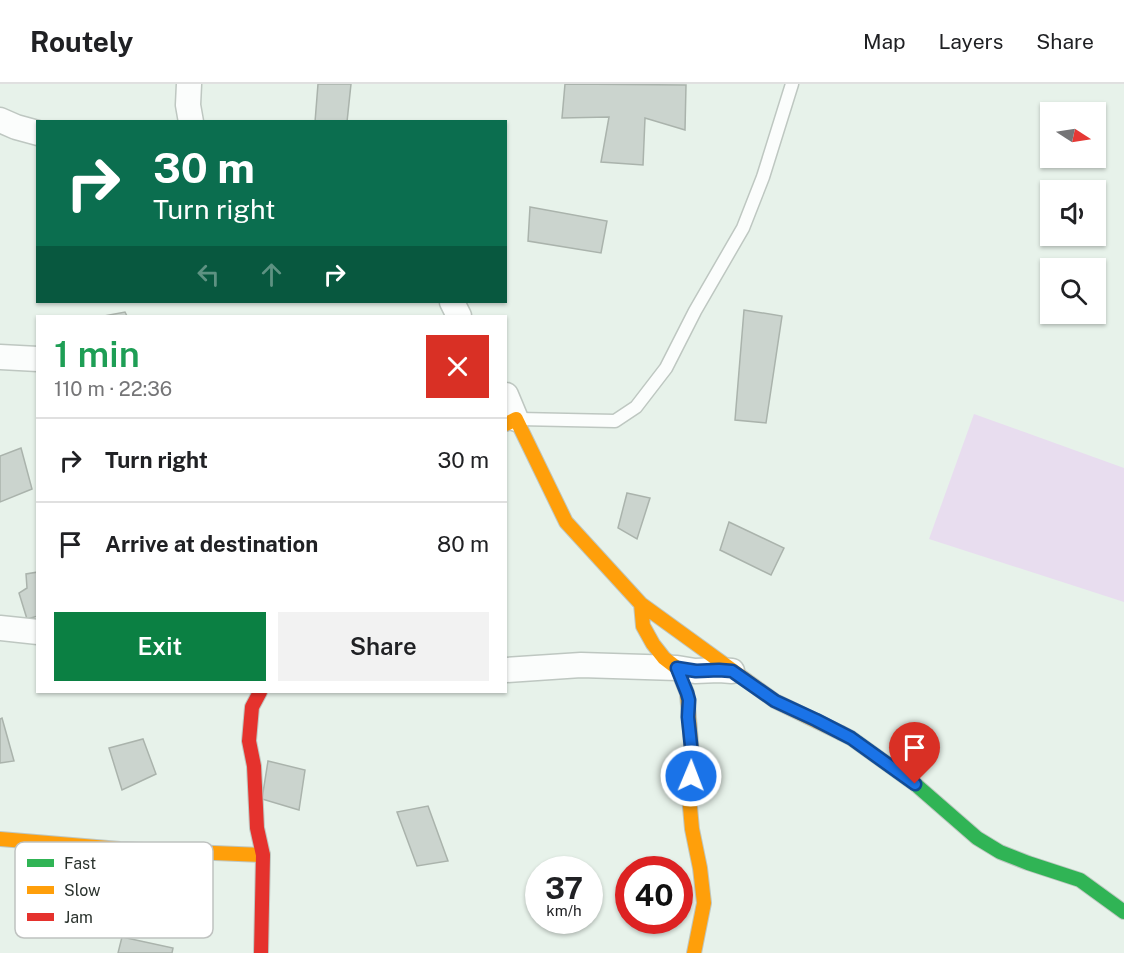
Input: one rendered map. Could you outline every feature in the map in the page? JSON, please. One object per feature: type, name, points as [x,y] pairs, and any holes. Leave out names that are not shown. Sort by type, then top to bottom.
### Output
[{"type":"street","points":[[189,84],[188,105],[191,120]]},
{"type":"street","points":[[0,120],[36,132]]},
{"type":"street","points":[[0,357],[36,359]]},
{"type":"street","points":[[507,400],[511,421],[566,522],[641,604],[775,701],[851,738],[915,784],[977,838],[1000,852],[1080,880],[1124,912]]},
{"type":"street","points":[[641,604],[644,626],[653,644],[664,658],[677,668],[689,700],[688,717],[692,755],[689,796],[704,903],[694,953]]},
{"type":"street","points":[[0,628],[36,632]]},
{"type":"street","points":[[507,670],[581,665],[732,671]]},
{"type":"street","points":[[253,696],[249,741],[254,766],[257,828],[263,855],[261,953]]},
{"type":"street","points":[[0,839],[40,842]]},
{"type":"street","points":[[213,853],[263,855]]},
{"type":"lane","points":[[511,421],[615,421],[636,407],[666,368],[742,228],[763,177],[792,84]]},
{"type":"shaded area","points":[[974,414],[1124,468],[1124,602],[929,539]]},
{"type":"building","points":[[318,84],[351,84],[347,120],[315,120]]},
{"type":"building","points":[[565,84],[686,85],[685,130],[645,118],[643,165],[601,162],[609,117],[562,118]]},
{"type":"building","points":[[530,207],[607,221],[601,253],[528,241]]},
{"type":"building","points":[[744,310],[782,316],[766,423],[735,420]]},
{"type":"building","points":[[125,312],[126,315],[109,315]]},
{"type":"building","points":[[21,448],[32,489],[0,502],[0,456]]},
{"type":"building","points":[[627,493],[650,498],[637,539],[618,528]]},
{"type":"building","points":[[729,522],[784,548],[771,575],[720,550]]},
{"type":"building","points":[[36,572],[36,617],[27,619],[19,593],[27,588],[26,574]]},
{"type":"building","points":[[2,718],[14,761],[0,763],[0,719]]},
{"type":"building","points":[[143,739],[156,774],[122,790],[109,748]]},
{"type":"building","points":[[268,761],[305,770],[299,810],[262,799]]},
{"type":"building","points":[[428,806],[448,861],[417,866],[397,812]]},
{"type":"building","points":[[122,938],[173,948],[172,953],[118,953]]},
{"type":"traffic: fast","points":[[841,733],[915,784],[977,838],[1000,852],[1080,880],[1124,912]]},
{"type":"traffic: slow","points":[[507,424],[516,419],[566,522],[641,604],[775,701],[841,733]]},
{"type":"traffic: slow","points":[[641,604],[643,626],[664,658],[677,668],[687,693],[692,755],[689,796],[704,903],[694,953]]},
{"type":"traffic: slow","points":[[0,839],[36,842]]},
{"type":"traffic: slow","points":[[213,853],[263,855]]},
{"type":"traffic: jam","points":[[259,693],[252,707],[249,741],[254,766],[257,828],[263,855],[261,953]]},
{"type":"route","points":[[691,776],[689,700],[677,668],[696,671],[732,671],[775,701],[851,738],[915,784]]}]
